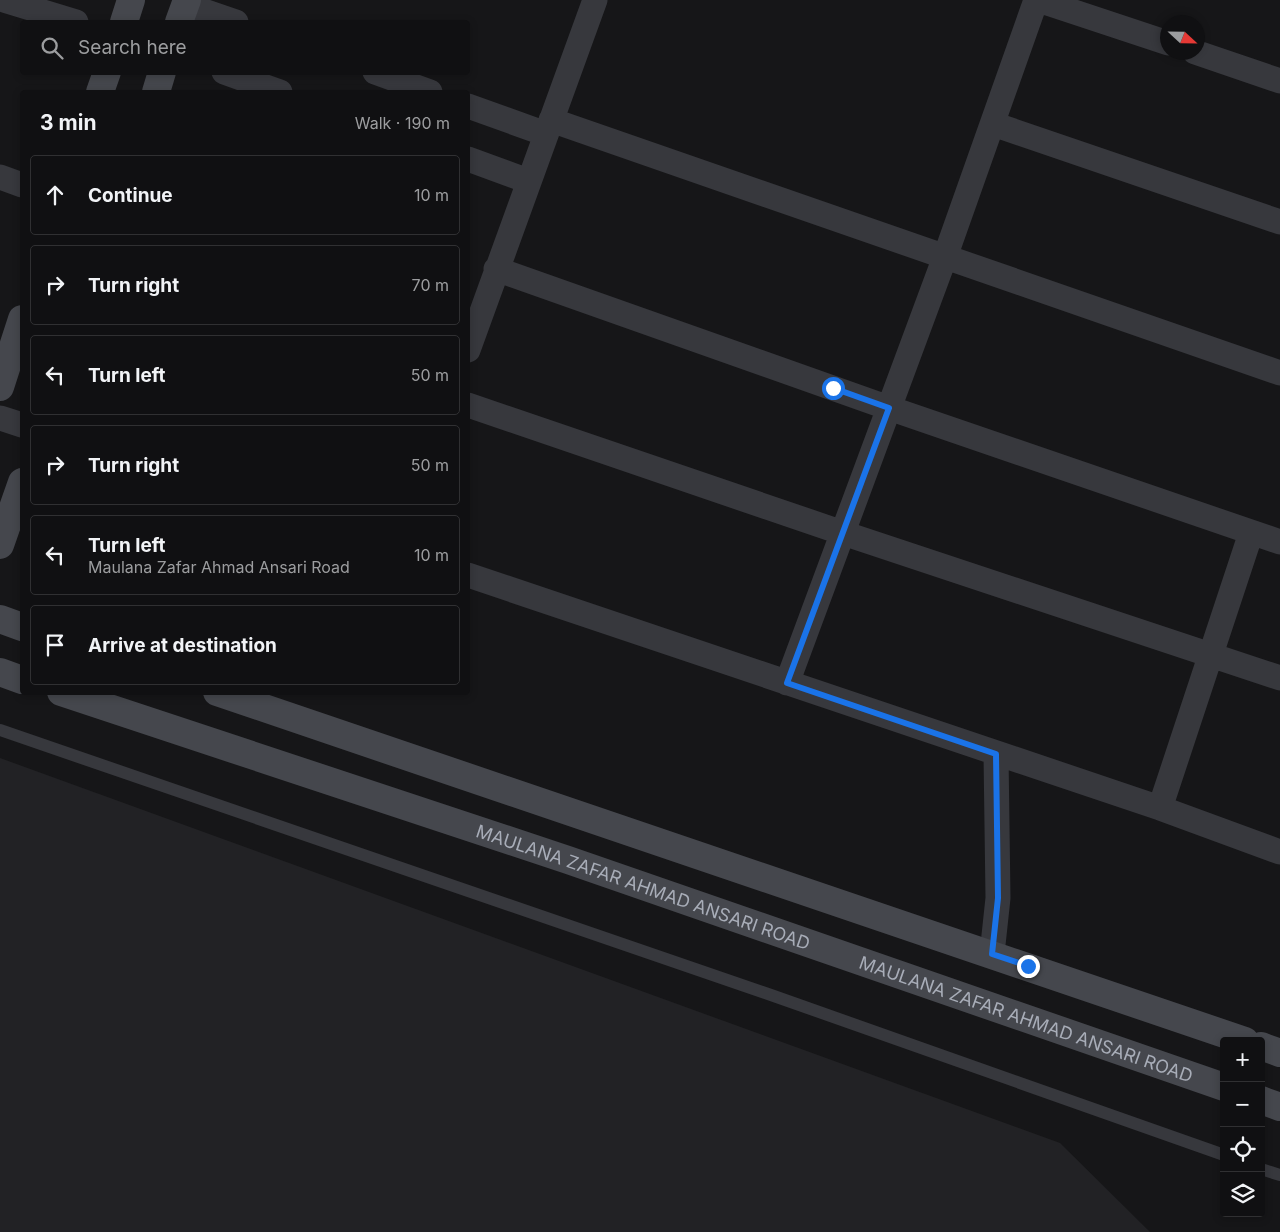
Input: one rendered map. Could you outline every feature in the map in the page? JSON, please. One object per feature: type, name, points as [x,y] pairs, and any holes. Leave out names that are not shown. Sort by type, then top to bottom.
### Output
[{"type":"main road","points":[[125,20],[131,0]]},
{"type":"main road","points":[[101,90],[106,75]]},
{"type":"main road","points":[[157,90],[161,75]]},
{"type":"main road","points":[[0,388],[20,325]]},
{"type":"main road","points":[[0,546],[20,488]]},
{"type":"main road","points":[[0,619],[20,626]]},
{"type":"main road","points":[[0,672],[20,679]]},
{"type":"main road","name":"MAULANA ZAFAR AHMAD ANSARI ROAD","points":[[70,695],[568,860],[1220,1086]]},
{"type":"main road","points":[[226,695],[1233,1037]]},
{"type":"main road","points":[[1265,1047],[1280,1053]]},
{"type":"main road","points":[[1265,1101],[1280,1107]]},
{"type":"street","points":[[4,0],[69,20]]},
{"type":"street","points":[[470,338],[595,0]]},
{"type":"street","points":[[787,683],[945,257],[1037,0],[1160,40]]},
{"type":"street","points":[[184,9],[228,20]]},
{"type":"street","points":[[1205,55],[1280,81]]},
{"type":"street","points":[[232,75],[274,90]]},
{"type":"street","points":[[383,75],[424,90]]},
{"type":"street","points":[[470,107],[548,127],[945,257],[1280,373]]},
{"type":"street","points":[[993,124],[1280,222]]},
{"type":"street","points":[[470,160],[528,181]]},
{"type":"street","points":[[0,178],[20,184]]},
{"type":"street","points":[[496,269],[889,408],[1251,533],[1279,540]]},
{"type":"street","points":[[470,406],[843,533],[1280,678]]},
{"type":"street","points":[[0,418],[20,424]]},
{"type":"street","points":[[1160,808],[1251,533]]},
{"type":"street","points":[[470,576],[1160,808],[1280,852]]},
{"type":"street","points":[[992,954],[998,898],[996,754]]},
{"type":"lane","points":[[0,730],[771,995],[1220,1155]]},
{"type":"lane","points":[[1265,1170],[1280,1175]]},
{"type":"shaded area","points":[[0,758],[1060,1143],[1150,1232],[0,1232]]},
{"type":"route","points":[[833,388],[889,408],[787,683],[996,754],[998,898],[992,954],[1028,966]]}]
